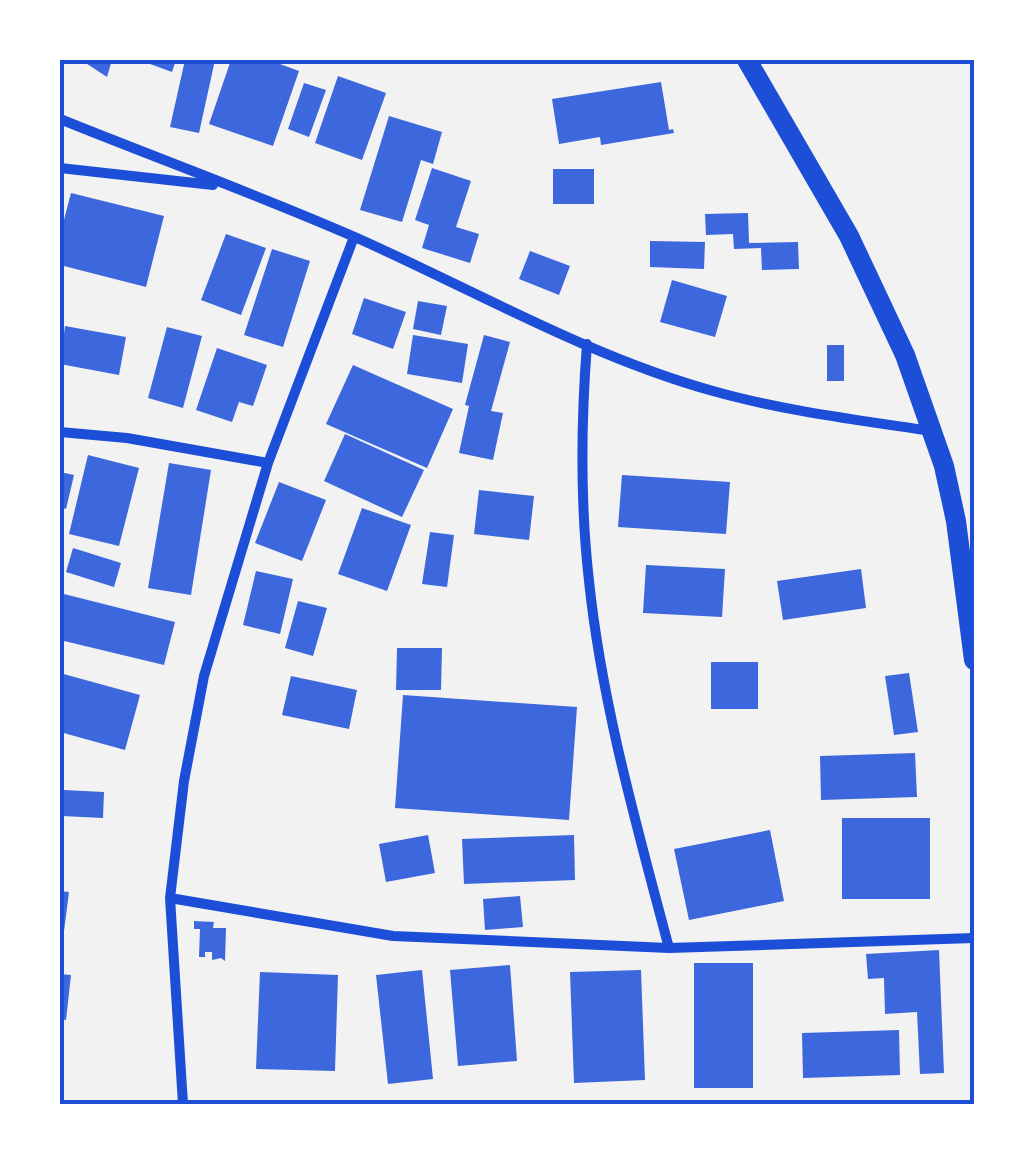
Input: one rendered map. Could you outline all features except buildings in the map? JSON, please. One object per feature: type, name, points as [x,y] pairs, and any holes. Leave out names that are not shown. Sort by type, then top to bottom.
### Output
[{"type":"main road","points":[[747,60],[849,236],[905,355],[933,431],[956,521],[974,660]]},
{"type":"street","points":[[60,119],[354,237],[587,344],[713,391],[793,410],[933,431]]},
{"type":"street","points":[[60,168],[229,187]]},
{"type":"street","points":[[182,1104],[170,898],[184,781],[204,676],[268,462],[354,237]]},
{"type":"street","points":[[587,344],[582,410],[589,580],[602,672],[624,776],[669,948]]},
{"type":"street","points":[[60,432],[128,438],[268,462]]},
{"type":"street","points":[[170,898],[392,936],[669,948],[974,938]]}]
